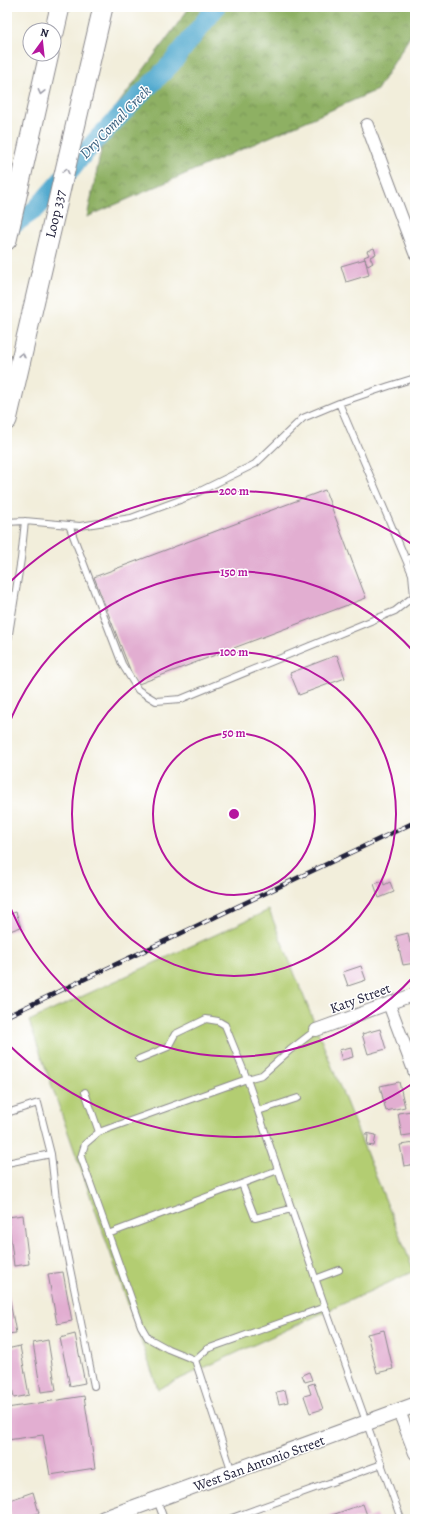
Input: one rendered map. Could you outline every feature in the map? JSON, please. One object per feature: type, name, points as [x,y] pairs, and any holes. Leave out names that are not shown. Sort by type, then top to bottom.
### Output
[{"type":"main road","points":[[57,22],[60,7]]},
{"type":"main road","name":"Loop 337","points":[[7,420],[103,7]]},
{"type":"main road","points":[[7,240],[47,62]]},
{"type":"street","points":[[368,125],[415,253]]},
{"type":"street","name":"Katy Street","points":[[316,1030],[415,994]]},
{"type":"street","points":[[389,1004],[415,1073]]},
{"type":"street","name":"West San Antonio Street","points":[[103,1519],[132,1514],[157,1500],[415,1405]]},
{"type":"street","points":[[399,1411],[415,1453]]},
{"type":"lane","points":[[7,522],[25,521],[80,526],[130,518],[188,497],[255,464],[303,418],[339,402],[415,378]]},
{"type":"lane","points":[[69,525],[122,664],[138,690],[156,701],[180,699],[395,611],[414,596],[412,574],[339,402]]},
{"type":"lane","points":[[7,646],[21,559],[25,521]]},
{"type":"lane","points":[[406,559],[415,556]]},
{"type":"lane","points":[[139,1059],[168,1047],[175,1034],[206,1019],[225,1024],[247,1080],[315,1279],[368,1423],[401,1519]]},
{"type":"lane","points":[[195,1360],[168,1350],[148,1338],[140,1326],[81,1157],[85,1144],[99,1132],[262,1075],[290,1050],[316,1030]]},
{"type":"lane","points":[[85,1092],[99,1132]]},
{"type":"lane","points":[[258,1111],[298,1098]]},
{"type":"lane","points":[[7,1113],[38,1103],[51,1154],[56,1200],[94,1386]]},
{"type":"lane","points":[[7,1164],[51,1154]]},
{"type":"lane","points":[[108,1234],[278,1170]]},
{"type":"lane","points":[[242,1184],[256,1218],[291,1209]]},
{"type":"lane","points":[[315,1279],[339,1270]]},
{"type":"lane","points":[[195,1360],[207,1349],[325,1307]]},
{"type":"lane","points":[[195,1360],[232,1473]]},
{"type":"lane","points":[[229,1519],[382,1464]]},
{"type":"lane","points":[[157,1500],[164,1519]]},
{"type":"green space","points":[[190,7],[415,7],[415,28],[377,90],[87,217],[108,118]]},
{"type":"green space","points":[[269,910],[414,1271],[158,1389],[29,1021]]},
{"type":"building","points":[[374,248],[376,254],[370,257],[373,263],[368,266],[364,257],[369,255],[367,251]]},
{"type":"building","points":[[365,259],[369,275],[346,282],[341,266]]},
{"type":"building","points":[[325,490],[366,598],[136,685],[94,577]]},
{"type":"building","points":[[337,655],[345,678],[299,695],[290,673]]},
{"type":"building","points":[[383,881],[384,885],[390,882],[394,892],[379,898],[374,884]]},
{"type":"building","points":[[16,912],[21,927],[7,932],[7,915]]},
{"type":"building","points":[[408,933],[410,943],[415,942],[415,963],[403,965],[396,936]]},
{"type":"building","points":[[361,966],[366,980],[348,986],[343,972]]},
{"type":"building","points":[[380,1029],[386,1049],[368,1054],[362,1034]]},
{"type":"building","points":[[351,1047],[353,1057],[342,1060],[339,1050]]},
{"type":"building","points":[[399,1082],[405,1107],[386,1111],[380,1086]]},
{"type":"building","points":[[411,1111],[415,1134],[402,1136],[398,1113]]},
{"type":"building","points":[[366,1133],[376,1135],[374,1146],[367,1145],[368,1135],[365,1135]]},
{"type":"building","points":[[415,1143],[415,1164],[404,1166],[400,1145]]},
{"type":"building","points":[[23,1215],[29,1264],[14,1266],[8,1217]]},
{"type":"building","points":[[63,1272],[72,1321],[57,1324],[48,1274]]},
{"type":"building","points":[[7,1285],[16,1333],[7,1334]]},
{"type":"building","points":[[384,1330],[393,1369],[377,1373],[367,1334]]},
{"type":"building","points":[[75,1334],[85,1383],[70,1386],[60,1338]]},
{"type":"building","points":[[48,1340],[56,1390],[41,1392],[33,1343]]},
{"type":"building","points":[[20,1346],[29,1395],[14,1398],[7,1358],[7,1349]]},
{"type":"building","points":[[309,1372],[312,1380],[305,1382],[302,1375]]},
{"type":"building","points":[[314,1383],[323,1409],[310,1413],[304,1396],[311,1394],[308,1385]]},
{"type":"building","points":[[285,1390],[288,1402],[279,1404],[276,1392]]},
{"type":"building","points":[[84,1396],[95,1468],[50,1475],[43,1435],[7,1440],[7,1408]]},
{"type":"building","points":[[33,1492],[39,1513],[20,1519],[12,1519],[7,1501]]},
{"type":"building","points":[[363,1504],[368,1518],[376,1515],[378,1519],[321,1519]]},
{"type":"waterway","name":"Dry Comal Creek","points":[[7,229],[36,209],[97,139],[171,64],[216,7]]},
{"type":"railway","points":[[7,1016],[415,822]]}]
